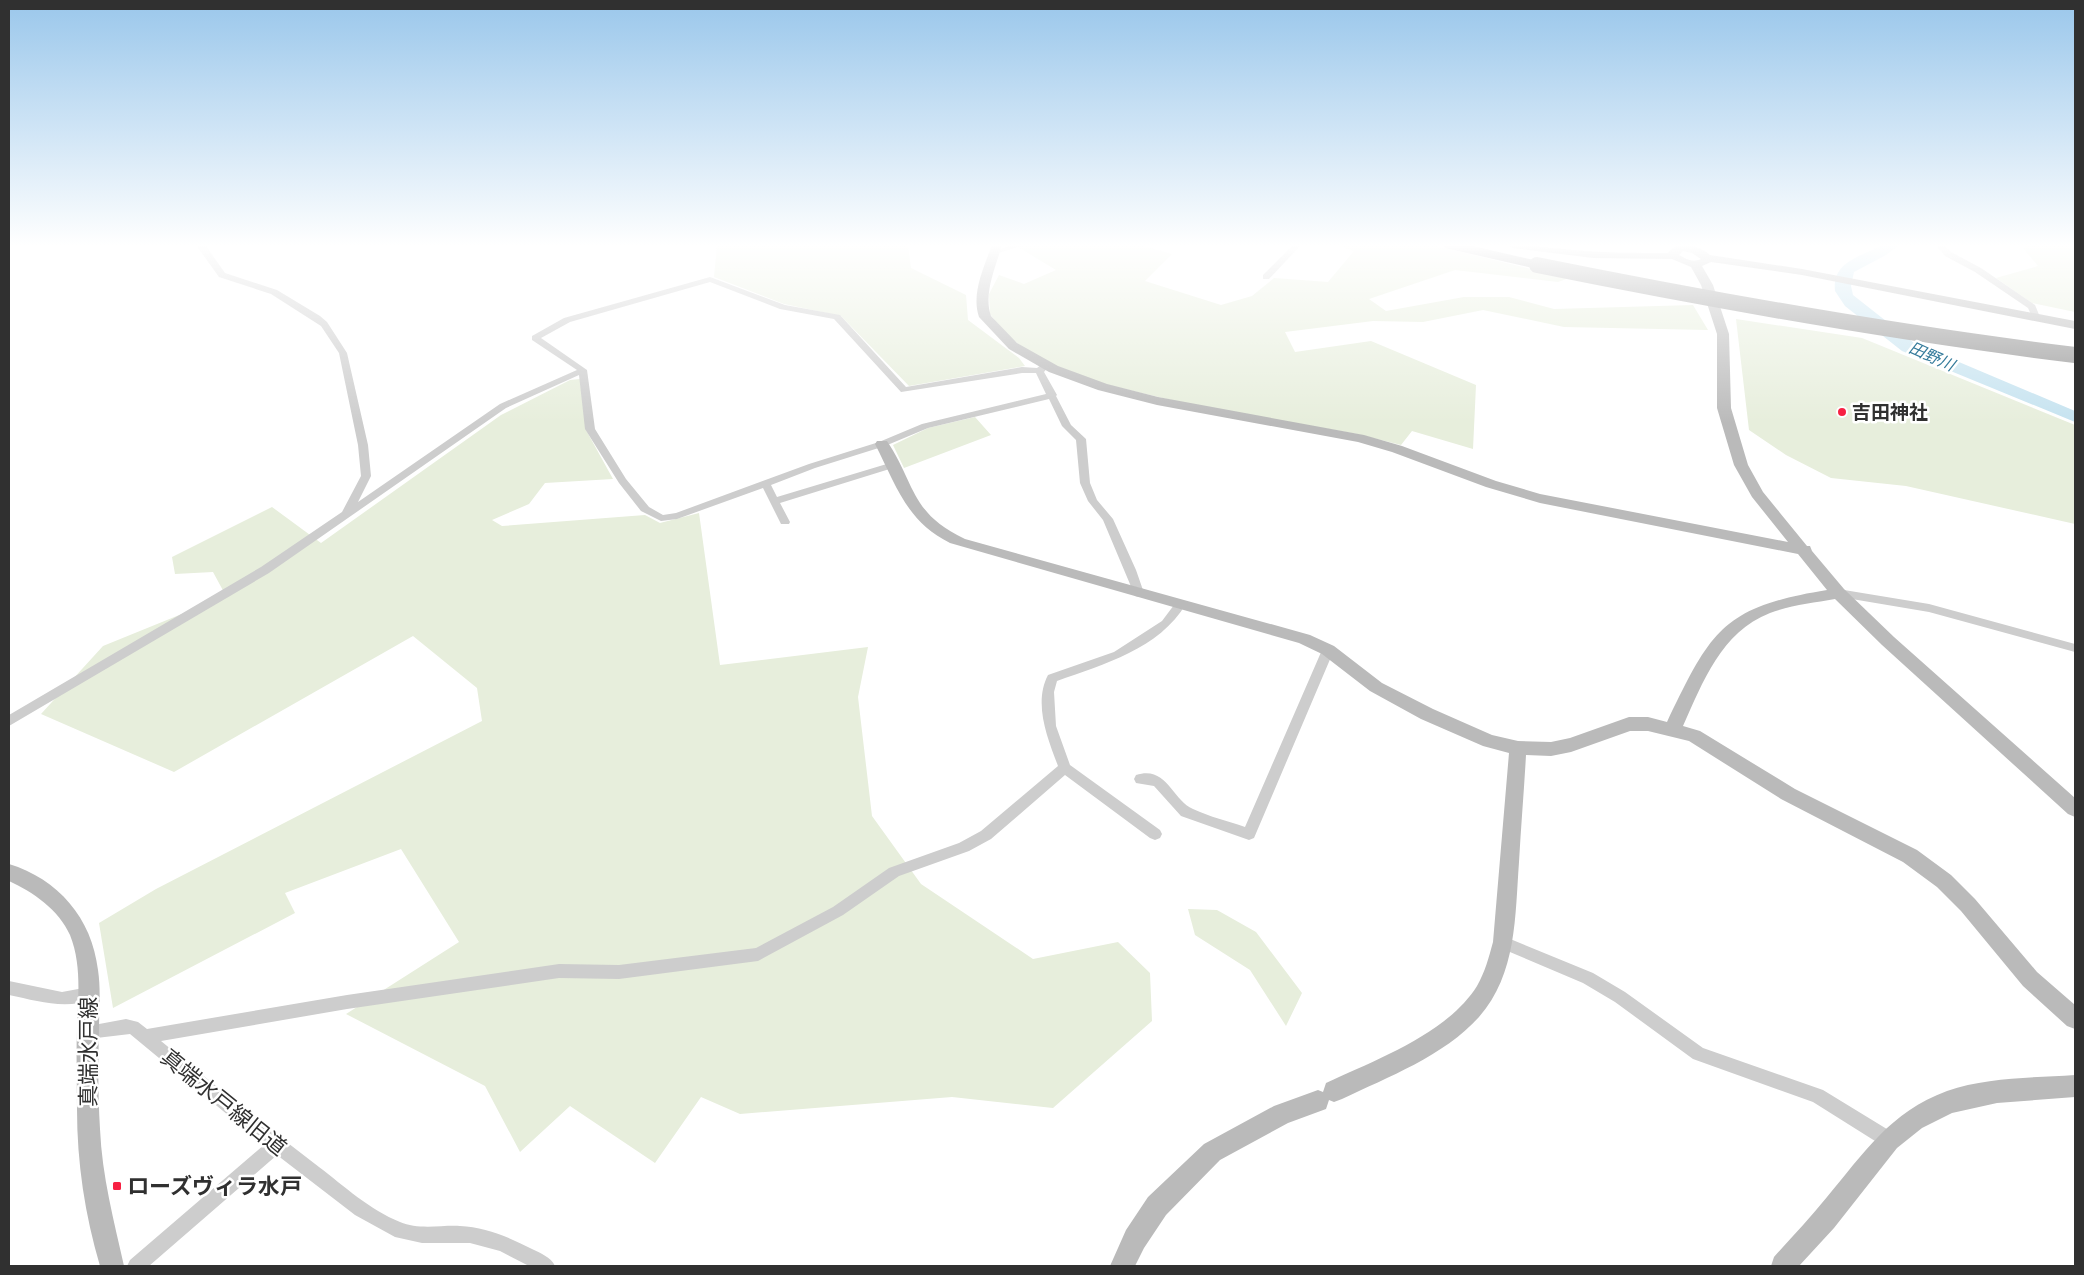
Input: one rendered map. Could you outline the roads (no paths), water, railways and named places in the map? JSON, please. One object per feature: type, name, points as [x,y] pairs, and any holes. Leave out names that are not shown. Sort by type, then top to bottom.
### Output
[{"type":"highway","points":[[1738,304],[1964,341],[2075,355]]},
{"type":"highway","points":[[1779,304],[2075,347]]},
{"type":"street","points":[[295,304],[324,324],[344,353],[363,446],[366,476],[346,515]]},
{"type":"street","points":[[620,304],[566,320],[536,338],[582,370],[590,429],[622,481],[645,510],[661,518],[677,516],[812,466],[882,444],[925,426],[1053,395]]},
{"type":"street","points":[[776,304],[837,317],[904,390],[1043,368]]},
{"type":"street","points":[[983,304],[984,316],[1000,334],[1043,368],[1102,386],[1190,409],[1358,438],[1393,448],[1510,490],[1553,501],[1804,550]]},
{"type":"street","points":[[1713,304],[1723,334],[1724,408],[1741,465],[1758,494],[1838,593],[1888,641],[2075,809]]},
{"type":"street","points":[[1972,304],[2075,325]]},
{"type":"street","points":[[2028,304],[2032,307],[2036,317]]},
{"type":"street","points":[[1043,368],[1067,426],[1081,439],[1085,483],[1093,501],[1108,519],[1132,570],[1139,593]]},
{"type":"street","points":[[9,721],[264,570],[503,406],[582,370]]},
{"type":"street","points":[[882,444],[924,518],[938,531],[960,542],[1284,632],[1328,650],[1376,686],[1427,714],[1489,741],[1518,748],[1551,749],[1570,745],[1629,724],[1648,724],[1694,736],[1788,794],[1910,856],[1944,881],[1968,905],[2030,979],[2075,1020]]},
{"type":"street","points":[[774,501],[893,465]]},
{"type":"street","points":[[766,484],[785,522]]},
{"type":"street","points":[[1673,729],[1716,645],[1732,630],[1755,613],[1773,607],[1838,593],[1929,608],[2075,648]]},
{"type":"street","points":[[1156,834],[1065,768],[1050,726],[1048,692],[1052,678],[1118,655],[1166,624],[1181,604]]},
{"type":"street","points":[[1140,779],[1158,781],[1186,812],[1249,834],[1328,650]]},
{"type":"street","points":[[1122,1266],[1135,1239],[1158,1206],[1212,1152],[1282,1114],[1326,1096],[1446,1032],[1464,1018],[1482,996],[1491,980],[1503,942],[1518,748]]},
{"type":"street","points":[[144,1037],[347,1002],[558,972],[619,972],[758,954],[838,911],[894,872],[964,848],[986,835],[1065,768]]},
{"type":"street","name":"真端水戸線","points":[[9,872],[40,887],[52,896],[72,920],[80,936],[86,957],[89,994],[88,1112],[90,1159],[95,1200],[112,1266]]},
{"type":"street","points":[[1503,942],[1588,978],[1620,997],[1698,1054],[1816,1096],[1889,1140]]},
{"type":"street","points":[[9,988],[62,999],[89,994]]},
{"type":"street","name":"真端水戸線旧道","points":[[88,1032],[126,1026],[132,1027],[276,1145],[356,1206],[396,1229],[415,1234],[470,1235],[497,1240],[546,1266]]},
{"type":"street","points":[[1783,1266],[1825,1219],[1889,1140],[1914,1120],[1948,1102],[1997,1092],[2075,1086]]},
{"type":"street","points":[[136,1266],[276,1145]]},
{"type":"waterway","name":"田野川","points":[[1853,304],[1908,347],[2075,417]]},
{"type":"place","name":"吉田神社","points":[[1842,412]]},
{"type":"place","name":"ローズヴィラ水戸","points":[[117,1186]]}]
